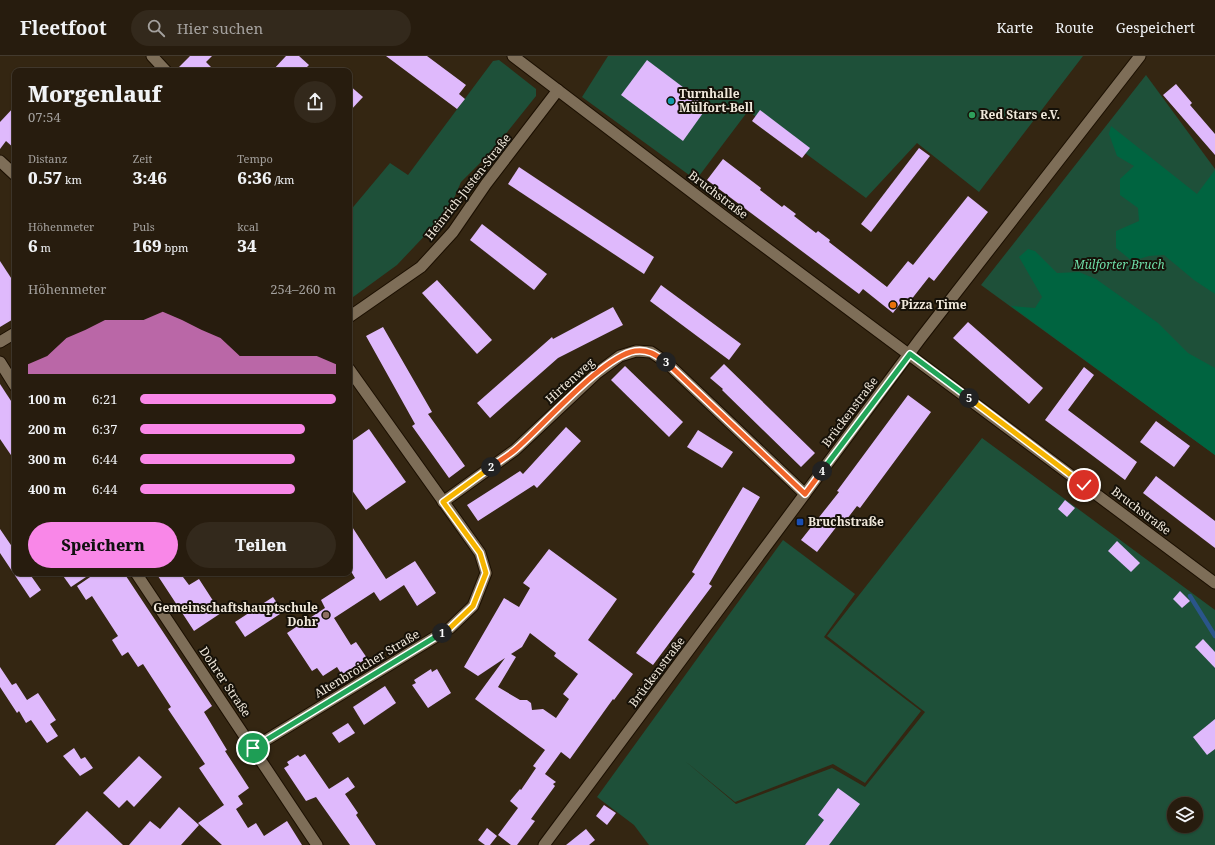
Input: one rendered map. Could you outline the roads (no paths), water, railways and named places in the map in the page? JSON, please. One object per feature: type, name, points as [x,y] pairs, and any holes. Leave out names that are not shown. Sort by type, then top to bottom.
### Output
[{"type":"street","points":[[152,56],[163,68]]},
{"type":"street","name":"Bruchstraße","points":[[513,56],[1215,583]]},
{"type":"street","name":"Brückenstraße","points":[[544,845],[910,354],[1140,56]]},
{"type":"street","name":"Heinrich-Justen-Straße","points":[[352,315],[421,267],[453,232],[486,184],[558,90]]},
{"type":"street","points":[[0,161],[12,172]]},
{"type":"street","points":[[0,342],[12,335]]},
{"type":"street","name":"Hirtenweg","points":[[443,502],[515,450],[597,373],[620,356],[636,351],[651,352],[666,362],[805,494]]},
{"type":"street","points":[[0,362],[12,381]]},
{"type":"street","name":"Altenbroicher Straße","points":[[253,748],[450,628],[473,606],[486,573],[480,553],[352,373]]},
{"type":"street","name":"Dohrer Straße","points":[[138,576],[317,845]]},
{"type":"waterway","points":[[1190,596],[1215,636]]},
{"type":"place","name":"Turnhalle Mülfort-Bell","points":[[671,101]]},
{"type":"place","name":"Red Stars e.V.","points":[[972,115]]},
{"type":"place","name":"Pizza Time","points":[[893,305]]},
{"type":"place","name":"Bruchstraße","points":[[800,522]]},
{"type":"place","name":"Gemeinschaftshauptschule Dohr","points":[[326,615]]},
{"type":"park label","name":"Mülforter Bruch","points":[[1119,265]]}]
